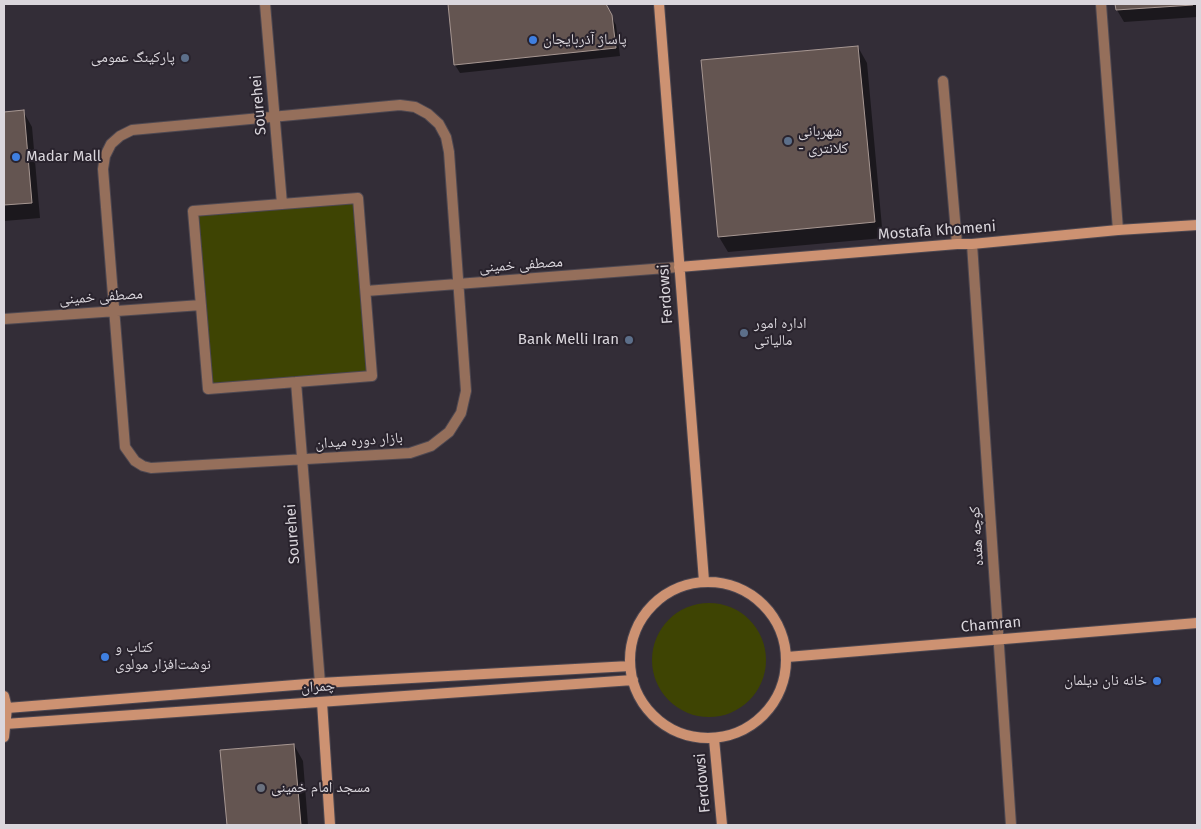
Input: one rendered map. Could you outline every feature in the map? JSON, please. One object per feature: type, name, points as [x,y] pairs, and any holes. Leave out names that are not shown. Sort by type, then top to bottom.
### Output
[{"type":"street","name":"Sourehei","points":[[265,4],[282,204]]},
{"type":"street","name":"Ferdowsi","points":[[659,4],[704,581]]},
{"type":"street","points":[[1101,4],[1118,230]]},
{"type":"street","points":[[943,81],[957,244]]},
{"type":"street","name":"بازار دوره میدان","points":[[400,105],[415,107],[428,114],[439,124],[446,137],[449,152],[458,285],[466,392],[461,413],[449,432],[431,446],[410,453],[151,468],[143,466],[135,461],[125,447],[103,169],[105,156],[111,144],[120,136],[132,130],[400,105]]},
{"type":"street","points":[[358,198],[366,291],[372,376],[208,389],[193,211],[358,198]]},
{"type":"street","name":"Mostafa Khomeni","points":[[679,267],[1197,225]]},
{"type":"street","name":"کوچه هفده","points":[[972,244],[1011,825]]},
{"type":"street","name":"مصطفی خمینی","points":[[366,291],[679,267]]},
{"type":"street","name":"مصطفی خمینی","points":[[4,319],[201,305]]},
{"type":"street","name":"Sourehei","points":[[296,382],[320,684]]},
{"type":"street","points":[[704,581],[727,583],[750,593],[768,609],[781,630],[787,657],[785,679],[775,701],[759,720],[738,733],[714,739],[690,737],[668,727],[649,711],[636,690],[630,666],[632,642],[642,618],[658,600],[678,587],[704,581]]},
{"type":"street","name":"Chamran","points":[[787,657],[1197,622]]},
{"type":"street","name":"چمران","points":[[7,708],[320,684],[630,666]]},
{"type":"street","name":"چمران","points":[[6,724],[634,680]]},
{"type":"street","points":[[4,696],[7,708],[4,737]]},
{"type":"street","points":[[322,702],[330,825]]},
{"type":"street","name":"Ferdowsi","points":[[714,739],[722,825]]},
{"type":"green space","points":[[358,198],[372,376],[208,389],[193,211]]},
{"type":"green space","points":[[709,603],[731,608],[749,620],[761,638],[766,660],[761,682],[749,700],[731,712],[709,717],[687,712],[669,700],[657,682],[652,660],[657,638],[669,620],[687,608]]},
{"type":"building","name":"پاساژ آذربایجان","points":[[448,4],[606,4],[612,15],[616,48],[454,65]]},
{"type":"building","points":[[1115,4],[1193,4],[1193,5],[1116,10]]},
{"type":"building","name":"شهربانی - کلانتری","points":[[858,46],[875,222],[718,237],[701,60]]},
{"type":"building","name":"Madar Mall","points":[[24,110],[32,203],[4,205],[4,112]]},
{"type":"building","name":"مسجد امام خمینی","points":[[294,744],[301,825],[227,825],[220,750]]},
{"type":"place","name":"پاساژ آذربایجان","points":[[533,40]]},
{"type":"place","name":"پارکینگ عمومی","points":[[185,58]]},
{"type":"place","name":"شهربانی - کلانتری","points":[[788,141]]},
{"type":"place","name":"Madar Mall","points":[[16,157]]},
{"type":"place","name":"اداره امور مالیاتی","points":[[744,333]]},
{"type":"place","name":"Bank Melli Iran","points":[[629,340]]},
{"type":"place","name":"کتاب و نوشت‌افزار مولوی","points":[[105,657]]},
{"type":"place","name":"خانه نان دیلمان","points":[[1157,681]]},
{"type":"place","name":"مسجد امام خمینی","points":[[261,788]]}]
